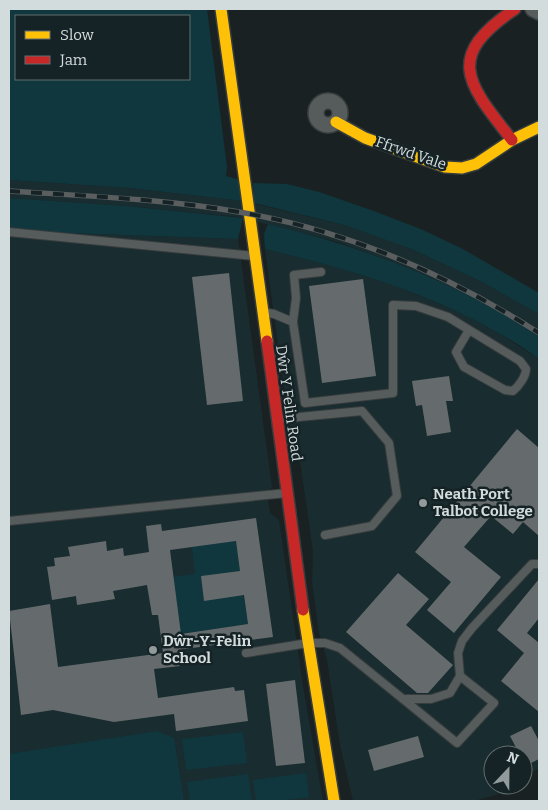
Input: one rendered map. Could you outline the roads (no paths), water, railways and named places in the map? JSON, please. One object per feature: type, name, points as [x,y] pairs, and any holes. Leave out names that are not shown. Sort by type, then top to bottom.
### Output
[{"type":"street","name":"Dŵr Y Felin Road","points":[[221,9],[276,419],[308,643],[334,801]]},
{"type":"street","points":[[512,140],[483,102],[469,71],[472,55],[478,41],[498,20],[514,9]]},
{"type":"street","points":[[533,9],[539,12]]},
{"type":"street","name":"Ffrwd Vale","points":[[336,122],[365,138],[445,168],[462,168],[476,164],[512,140],[538,130]]},
{"type":"lane","points":[[9,232],[254,256]]},
{"type":"lane","points":[[320,272],[294,275],[296,298],[293,322],[305,403],[393,393],[394,305],[416,306],[448,317],[520,361],[526,368],[526,373],[513,391],[505,390],[464,367],[456,352],[468,330]]},
{"type":"lane","points":[[261,312],[274,314],[293,322]]},
{"type":"lane","points":[[276,419],[362,411],[389,443],[396,496],[372,526],[325,535]]},
{"type":"lane","points":[[9,521],[287,493]]},
{"type":"lane","points":[[403,699],[431,700],[450,693],[460,676],[458,653],[462,641],[532,564],[539,564]]},
{"type":"lane","points":[[246,653],[308,643],[325,643],[340,648],[457,743],[494,703],[460,676]]},
{"type":"railway","points":[[9,191],[124,198],[182,204],[239,212],[318,230],[357,243],[432,274],[469,292],[539,333]]},
{"type":"place","name":"Neath Port Talbot College","points":[[423,503]]},
{"type":"place","name":"Dŵr-Y-Felin School","points":[[153,650]]}]
